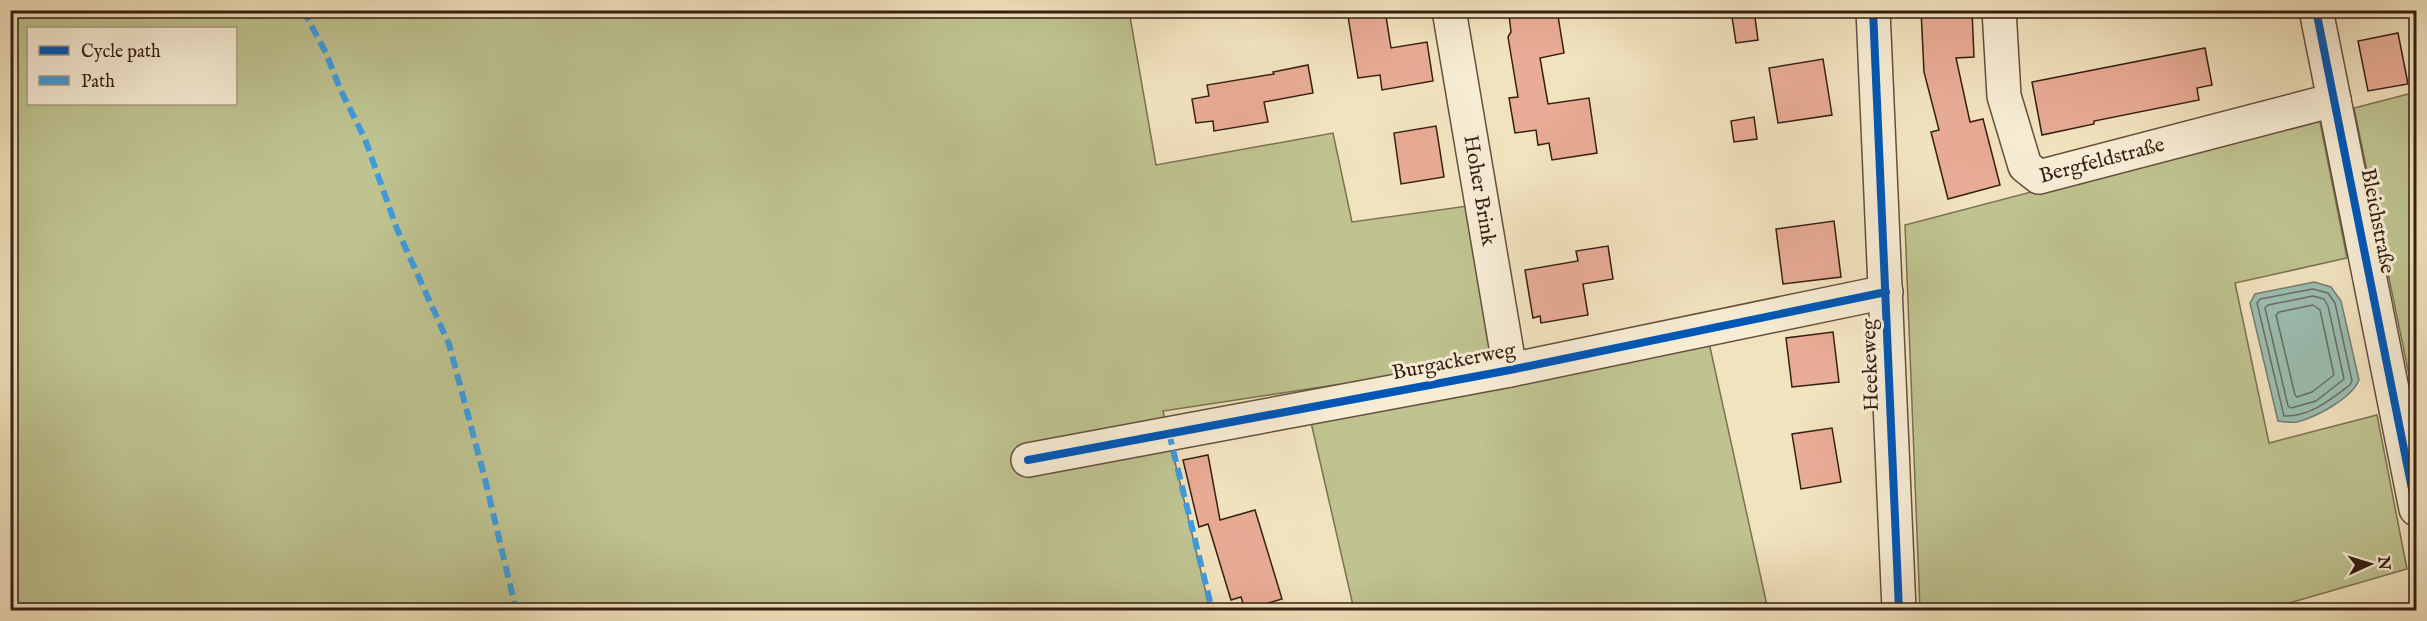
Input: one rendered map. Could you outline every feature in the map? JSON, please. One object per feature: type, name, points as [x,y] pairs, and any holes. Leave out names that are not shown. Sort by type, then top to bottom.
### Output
[{"type":"street","name":"Hoher Brink","points":[[1449,10],[1510,370]]},
{"type":"street","name":"Heekeweg","points":[[1874,10],[1899,610]]},
{"type":"street","name":"Bergfeldstraße","points":[[1999,10],[2004,96],[2025,166],[2039,177],[2334,100]]},
{"type":"street","name":"Bleichstraße","points":[[2316,10],[2416,509]]},
{"type":"street","name":"Burgackerweg","points":[[1028,460],[1510,370],[1886,292]]},
{"type":"green space","points":[[10,11],[1129,11],[1156,165],[1333,133],[1352,222],[1475,205],[1501,360],[1163,411],[1210,610],[11,610]]},
{"type":"green space","points":[[2416,92],[2416,409],[2354,108]]},
{"type":"green space","points":[[2319,117],[2347,258],[2235,283],[2269,443],[2377,415],[2407,569],[2279,606],[2280,610],[1920,610],[1905,225]]},
{"type":"green space","points":[[1708,338],[1768,610],[1354,610],[1310,418]]},
{"type":"water","points":[[2314,282],[2331,287],[2341,301],[2359,380],[2349,394],[2323,412],[2297,422],[2278,421],[2250,303],[2255,294]]},
{"type":"building","points":[[1347,10],[1385,10],[1391,48],[1427,42],[1433,81],[1382,90],[1380,75],[1358,78]]},
{"type":"building","points":[[1529,10],[1557,10],[1564,53],[1540,58],[1548,104],[1589,98],[1597,153],[1552,160],[1549,143],[1538,145],[1536,130],[1515,133],[1509,98],[1518,97],[1508,37],[1511,32],[1509,15]]},
{"type":"building","points":[[1731,10],[1754,10],[1758,40],[1736,43]]},
{"type":"building","points":[[1921,10],[1972,10],[1974,57],[1956,58],[1970,122],[1983,119],[2000,185],[1948,199],[1931,132],[1939,130],[1924,72]]},
{"type":"building","points":[[2398,33],[2408,84],[2368,91],[2358,41]]},
{"type":"building","points":[[2205,48],[2212,85],[2197,88],[2199,100],[2094,121],[2094,124],[2042,135],[2032,82]]},
{"type":"building","points":[[1823,59],[1832,115],[1778,123],[1769,68]]},
{"type":"building","points":[[1308,65],[1313,93],[1264,102],[1268,122],[1214,131],[1213,121],[1196,123],[1192,99],[1209,96],[1207,85],[1274,74],[1273,72]]},
{"type":"building","points":[[1754,117],[1757,139],[1734,142],[1731,121]]},
{"type":"building","points":[[1436,126],[1444,177],[1401,184],[1394,133]]},
{"type":"building","points":[[1834,221],[1841,277],[1783,284],[1776,229]]},
{"type":"building","points":[[1608,246],[1613,279],[1583,284],[1588,315],[1541,323],[1540,316],[1533,318],[1525,270],[1578,261],[1576,251]]},
{"type":"building","points":[[1833,332],[1839,382],[1792,387],[1786,338]]},
{"type":"building","points":[[1832,428],[1841,482],[1801,489],[1792,434]]},
{"type":"building","points":[[1208,455],[1220,520],[1255,510],[1282,599],[1245,610],[1241,597],[1231,600],[1208,524],[1199,527],[1183,460]]},
{"type":"marked path","points":[[303,10],[326,53],[341,91],[365,139],[397,229],[449,344],[485,479],[516,610]]},
{"type":"marked path","points":[[1169,433],[1212,610]]},
{"type":"cycle path","points":[[1873,10],[1899,610]]},
{"type":"cycle path","points":[[2316,10],[2416,509]]},
{"type":"cycle path","points":[[1028,460],[1510,370],[1886,292]]}]
